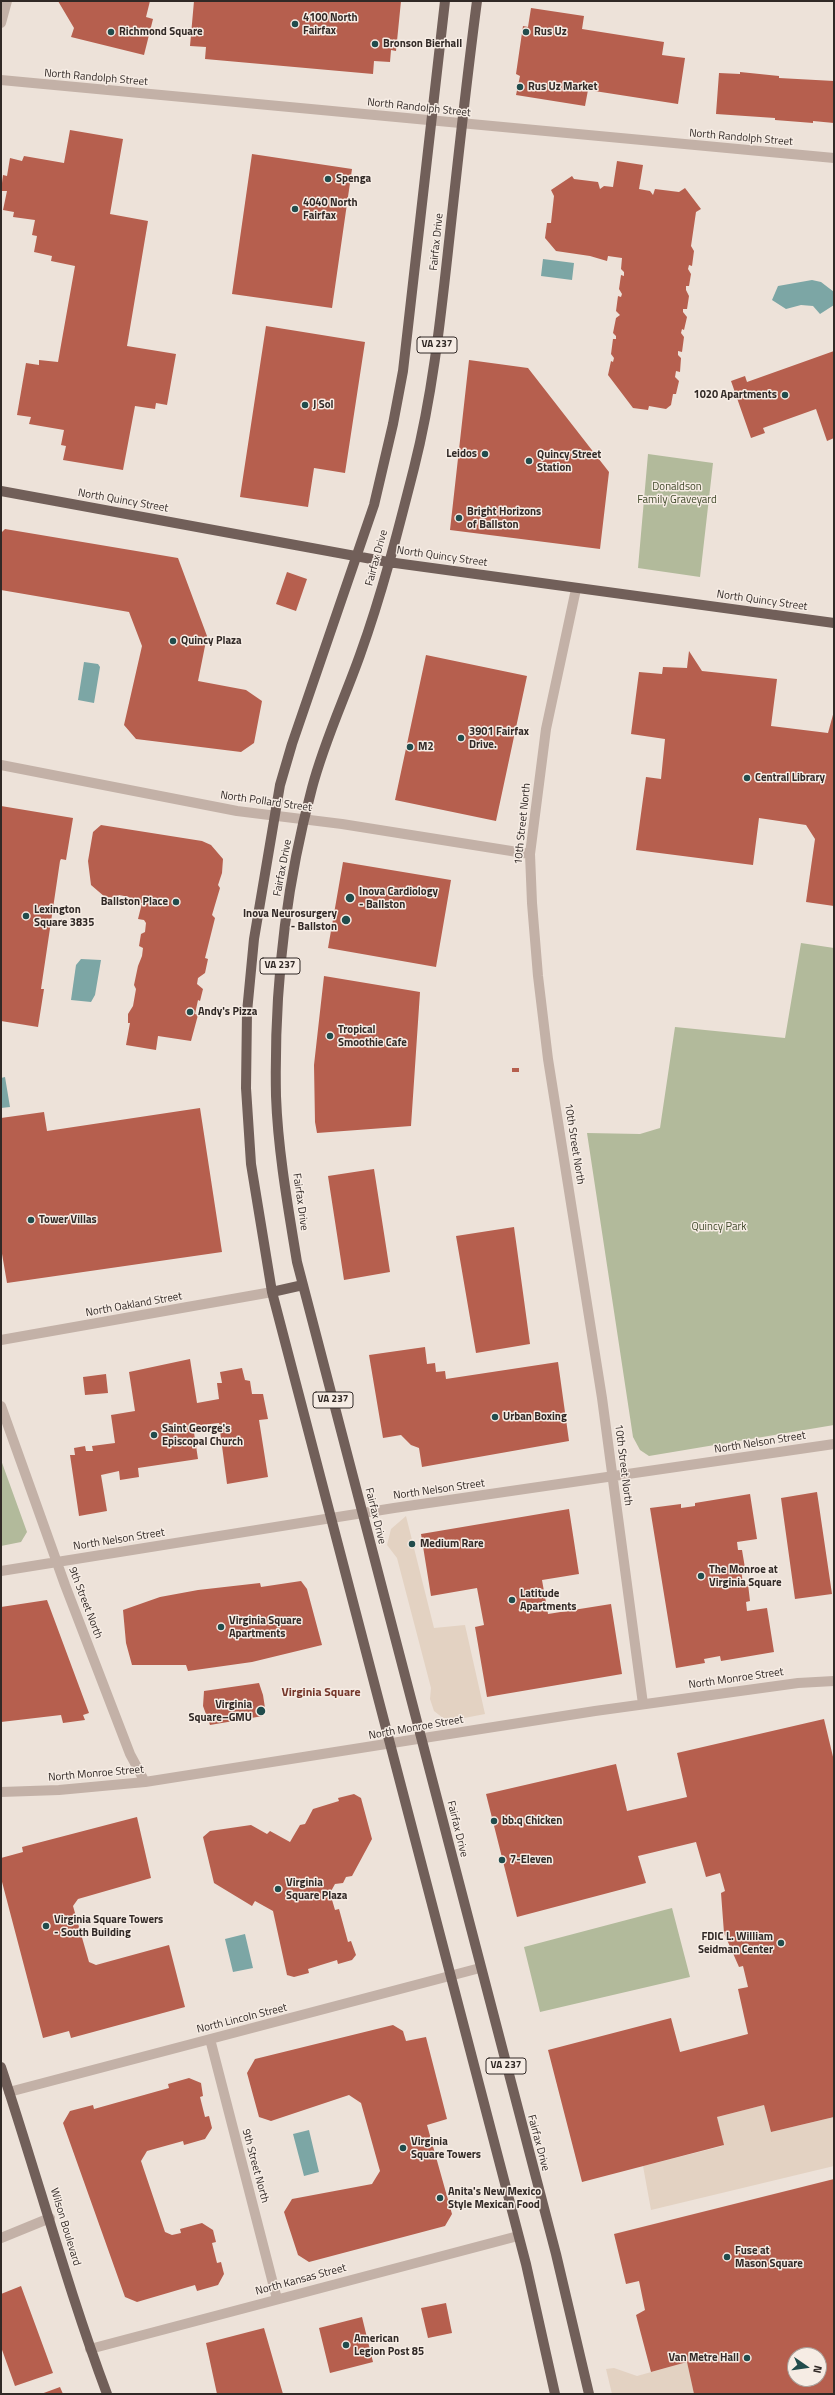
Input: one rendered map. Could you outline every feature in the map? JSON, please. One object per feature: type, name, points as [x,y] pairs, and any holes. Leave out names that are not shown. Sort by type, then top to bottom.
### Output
[{"type":"main road","name":"Fairfax Drive","points":[[446,1],[403,371],[393,424],[374,505],[292,744],[274,817],[254,939],[246,1012],[246,1088],[251,1164],[272,1292],[518,2236],[555,2394]]},
{"type":"main road","name":"Fairfax Drive","points":[[477,1],[432,382],[414,466],[376,610],[360,656],[323,750],[304,820],[281,947],[276,1028],[276,1098],[289,1217],[303,1286],[422,1739],[480,1968],[556,2254],[588,2394]]},
{"type":"main road","name":"North Quincy Street","points":[[1,491],[388,562],[576,589],[834,623]]},
{"type":"main road","points":[[272,1292],[303,1286]]},
{"type":"main road","name":"Wilson Boulevard","points":[[1,2067],[50,2218],[90,2349],[107,2394]]},
{"type":"street","points":[[1,23],[7,1]]},
{"type":"street","name":"North Randolph Street","points":[[1,80],[834,158]]},
{"type":"street","name":"10th Street North","points":[[576,589],[546,729],[530,854],[538,976],[546,1044],[602,1398],[643,1704]]},
{"type":"street","name":"North Pollard Street","points":[[1,765],[274,817],[304,820],[530,854]]},
{"type":"street","name":"North Oakland Street","points":[[1,1340],[272,1292]]},
{"type":"street","name":"9th Street North","points":[[1,1406],[57,1562],[127,1746],[145,1782]]},
{"type":"street","name":"North Nelson Street","points":[[1,1571],[834,1444]]},
{"type":"street","name":"North Monroe Street","points":[[1,1792],[59,1790],[145,1782],[643,1704],[798,1683],[834,1681]]},
{"type":"street","name":"North Lincoln Street","points":[[9,2092],[451,1977],[480,1968]]},
{"type":"street","name":"9th Street North","points":[[210,2039],[277,2299]]},
{"type":"street","points":[[1,2238],[50,2218]]},
{"type":"street","name":"North Kansas Street","points":[[90,2349],[518,2236]]},
{"type":"green space","name":"Donaldson Family Graveyard","points":[[648,454],[713,463],[700,577],[638,568]]},
{"type":"green space","name":"Quincy Park","points":[[801,943],[834,948],[834,1425],[649,1456],[640,1450],[633,1437],[587,1133],[640,1134],[660,1128],[675,1027],[785,1038]]},
{"type":"green space","points":[[1,1460],[27,1532],[21,1542],[1,1546]]},
{"type":"green space","points":[[672,1908],[690,1977],[540,2012],[524,1947]]},
{"type":"shaded area","points":[[406,1516],[434,1628],[465,1625],[485,1714],[454,1720],[443,1718],[434,1711],[430,1699],[431,1688],[397,1558],[387,1545],[391,1529]]},
{"type":"shaded area","points":[[764,2105],[771,2132],[834,2117],[834,2166],[651,2210],[643,2166],[723,2146],[717,2117]]},
{"type":"shaded area","points":[[687,2362],[694,2394],[612,2394],[606,2369],[614,2368],[637,2376]]},
{"type":"water","points":[[543,259],[574,263],[572,280],[541,276]]},
{"type":"water","points":[[812,280],[821,282],[834,292],[834,305],[820,314],[813,306],[801,305],[786,309],[772,300],[778,286]]},
{"type":"water","points":[[84,662],[98,664],[100,667],[94,703],[78,700]]},
{"type":"water","points":[[81,959],[101,960],[95,995],[91,1002],[71,1000],[76,965]]},
{"type":"water","points":[[5,1077],[10,1107],[1,1108],[1,1078]]},
{"type":"water","points":[[245,1934],[253,1968],[233,1972],[225,1939]]},
{"type":"water","points":[[309,2130],[319,2172],[304,2176],[293,2134]]},
{"type":"building","name":"Richmond Square","points":[[58,1],[150,1],[146,17],[153,19],[144,55],[71,37],[74,28]]},
{"type":"building","name":"4100 North Fairfax","points":[[194,1],[401,1],[396,51],[391,50],[390,62],[374,61],[373,74],[205,59],[206,47],[190,46]]},
{"type":"building","points":[[531,8],[584,16],[582,29],[664,42],[662,55],[685,58],[678,104],[588,90],[585,106],[516,95],[520,76],[516,74],[523,26],[528,27]]},
{"type":"building","points":[[740,72],[779,76],[779,78],[834,81],[834,123],[813,121],[813,123],[775,120],[775,118],[716,114],[719,73],[740,74]]},
{"type":"building","points":[[70,130],[123,139],[110,214],[148,221],[127,346],[176,354],[167,405],[156,403],[155,409],[135,406],[123,470],[63,460],[66,446],[61,445],[64,430],[29,424],[31,417],[17,415],[26,363],[39,365],[39,360],[58,362],[75,266],[51,261],[52,256],[34,252],[37,236],[32,235],[35,220],[13,217],[14,212],[3,210],[7,191],[1,191],[3,175],[7,176],[10,158],[22,161],[24,156],[64,163]]},
{"type":"building","name":"4040 North Fairfax","points":[[252,154],[352,169],[332,308],[232,294]]},
{"type":"building","points":[[617,161],[643,165],[639,189],[650,191],[653,195],[655,189],[679,192],[685,188],[701,209],[696,212],[691,246],[694,251],[692,266],[689,265],[688,269],[691,274],[689,286],[686,286],[689,296],[687,309],[683,309],[683,312],[687,317],[684,330],[682,329],[681,333],[684,337],[682,352],[678,351],[678,355],[681,358],[680,372],[676,371],[675,377],[679,381],[676,394],[673,394],[671,405],[666,409],[649,406],[648,410],[633,408],[608,375],[611,361],[613,362],[614,358],[611,354],[613,339],[616,339],[616,336],[613,333],[616,318],[620,315],[616,311],[618,296],[621,297],[622,294],[619,289],[621,275],[624,276],[624,272],[621,269],[622,258],[608,256],[607,261],[590,256],[556,251],[545,238],[547,223],[551,223],[554,196],[551,190],[572,176],[574,179],[598,182],[600,189],[604,186],[613,187]]},
{"type":"building","name":"J Sol","points":[[266,326],[365,342],[345,473],[314,468],[308,507],[240,497]]},
{"type":"building","name":"1020 Apartments","points":[[834,351],[834,438],[827,441],[816,409],[763,428],[765,433],[751,438],[731,381],[745,376],[747,382]]},
{"type":"building","name":"Quincy Street Station","points":[[469,360],[528,368],[609,472],[600,549],[450,530]]},
{"type":"building","name":"Quincy Plaza","points":[[5,529],[178,558],[207,636],[198,681],[246,690],[262,701],[254,743],[241,752],[136,739],[124,725],[142,646],[129,612],[1,590],[1,533]]},
{"type":"building","points":[[287,572],[307,579],[296,611],[276,604]]},
{"type":"building","name":"Central Library","points":[[689,651],[702,671],[777,679],[771,726],[828,733],[834,711],[834,906],[806,902],[815,839],[806,825],[759,818],[753,865],[636,850],[646,777],[661,779],[665,739],[631,734],[639,672],[662,674],[663,667],[687,668]]},
{"type":"building","name":"3901 Fairfax Drive.","points":[[426,655],[527,676],[496,821],[395,800]]},
{"type":"building","name":"Lexington Square 3835","points":[[1,806],[73,818],[66,860],[61,859],[60,861],[41,989],[44,989],[38,1027],[1,1021]]},
{"type":"building","name":"Ballston Place","points":[[101,825],[202,841],[211,845],[223,859],[222,873],[218,885],[220,888],[212,915],[215,918],[205,958],[208,959],[205,973],[198,978],[197,984],[203,989],[200,1001],[198,1000],[195,1014],[198,1015],[191,1041],[158,1036],[156,1050],[126,1045],[130,1023],[128,1023],[128,1014],[133,1006],[136,989],[134,985],[142,956],[143,948],[139,946],[141,934],[145,932],[146,923],[144,920],[138,919],[142,903],[132,902],[129,897],[119,895],[117,898],[105,897],[91,885],[88,861],[93,832]]},
{"type":"building","points":[[343,862],[451,880],[436,967],[328,948]]},
{"type":"building","points":[[324,976],[420,992],[411,1126],[317,1133],[315,1122],[314,1065]]},
{"type":"building","points":[[512,1068],[519,1068],[519,1072],[512,1072]]},
{"type":"building","points":[[200,1108],[222,1252],[7,1283],[1,1248],[1,1118],[44,1112],[47,1131]]},
{"type":"building","points":[[374,1169],[390,1272],[344,1280],[328,1176]]},
{"type":"building","points":[[514,1227],[530,1344],[476,1353],[456,1236]]},
{"type":"building","points":[[425,1347],[427,1364],[435,1363],[436,1372],[445,1371],[446,1379],[558,1362],[569,1441],[422,1467],[419,1448],[411,1445],[401,1435],[383,1438],[369,1355]]},
{"type":"building","name":"Saint George's Episcopal Church","points":[[190,1359],[197,1403],[219,1399],[217,1383],[222,1383],[220,1372],[242,1368],[245,1380],[250,1381],[252,1394],[263,1394],[268,1419],[259,1420],[268,1477],[227,1484],[219,1423],[193,1426],[198,1459],[138,1468],[139,1477],[120,1480],[119,1471],[101,1475],[107,1511],[79,1516],[70,1455],[75,1455],[74,1448],[85,1446],[86,1451],[93,1451],[92,1446],[115,1443],[111,1415],[135,1411],[129,1372]]},
{"type":"building","points":[[106,1374],[108,1393],[85,1395],[83,1377]]},
{"type":"building","points":[[817,1492],[832,1594],[795,1599],[781,1498]]},
{"type":"building","name":"The Monroe at Virginia Square","points":[[750,1494],[757,1539],[737,1542],[738,1550],[742,1550],[745,1568],[741,1568],[743,1585],[748,1584],[750,1601],[746,1602],[747,1611],[767,1608],[774,1652],[721,1661],[720,1656],[704,1659],[705,1663],[676,1668],[650,1508],[681,1504],[681,1508],[695,1506],[695,1503]]},
{"type":"building","name":"Latitude Apartments","points":[[569,1509],[579,1574],[542,1580],[548,1614],[611,1604],[622,1674],[487,1697],[475,1627],[484,1625],[477,1588],[431,1596],[421,1534]]},
{"type":"building","name":"Virginia Square Apartments","points":[[301,1581],[307,1589],[322,1645],[252,1662],[188,1671],[186,1665],[132,1665],[126,1643],[123,1610],[160,1597],[198,1590],[260,1583],[261,1587]]},
{"type":"building","points":[[47,1600],[89,1713],[83,1715],[85,1720],[63,1723],[61,1715],[1,1722],[1,1607]]},
{"type":"building","points":[[259,1683],[265,1708],[263,1716],[210,1725],[203,1706],[204,1691]]},
{"type":"building","name":"FDIC L. William Seidman Center","points":[[824,1719],[834,1761],[834,2117],[771,2132],[764,2105],[717,2117],[724,2145],[582,2182],[548,2050],[671,2018],[680,2052],[748,2034],[738,1989],[748,1987],[743,1966],[739,1967],[724,1933],[721,1893],[725,1891],[720,1873],[706,1877],[696,1842],[638,1856],[646,1883],[517,1917],[486,1794],[616,1764],[627,1811],[687,1797],[677,1753]]},
{"type":"building","name":"Virginia Square Plaza","points":[[354,1794],[361,1798],[372,1839],[352,1876],[346,1877],[343,1883],[335,1884],[330,1893],[335,1910],[339,1909],[348,1942],[351,1941],[356,1955],[352,1960],[338,1964],[337,1960],[308,1969],[309,1973],[294,1977],[287,1975],[273,1911],[255,1901],[252,1906],[214,1883],[203,1837],[210,1831],[251,1825],[267,1834],[270,1831],[290,1842],[300,1825],[305,1824],[313,1809],[339,1801],[338,1798]]},
{"type":"building","name":"Virginia Square Towers - South Building","points":[[137,1817],[151,1878],[78,1899],[73,1906],[89,1962],[96,1965],[169,1945],[185,2007],[71,2038],[69,2031],[43,2038],[1,1878],[1,1858],[23,1852],[22,1847]]},
{"type":"building","name":"Virginia Square Towers","points":[[393,2025],[403,2031],[406,2041],[426,2037],[447,2119],[427,2125],[452,2214],[445,2226],[309,2262],[298,2255],[284,2212],[292,2199],[372,2184],[380,2171],[361,2103],[349,2095],[271,2121],[259,2117],[247,2073],[255,2059]]},
{"type":"building","points":[[189,2078],[201,2083],[203,2096],[200,2097],[205,2117],[209,2116],[212,2128],[205,2139],[184,2145],[183,2141],[147,2151],[141,2161],[165,2232],[172,2235],[181,2233],[180,2229],[202,2223],[213,2230],[216,2242],[212,2243],[217,2263],[221,2262],[224,2274],[218,2285],[197,2291],[195,2285],[137,2302],[125,2297],[63,2123],[70,2111],[93,2105],[94,2109],[169,2088],[168,2084]]},
{"type":"building","name":"Fuse at Mason Square","points":[[834,2179],[834,2394],[694,2394],[687,2362],[651,2372],[636,2315],[645,2310],[639,2281],[626,2284],[614,2234]]},
{"type":"building","points":[[21,2286],[53,2373],[15,2386],[1,2347],[1,2294]]},
{"type":"building","points":[[446,2303],[452,2333],[428,2338],[421,2308]]},
{"type":"building","name":"American Legion Post 85","points":[[362,2317],[373,2362],[330,2373],[319,2328]]},
{"type":"building","points":[[264,2328],[283,2394],[217,2394],[206,2343]]},
{"type":"building","points":[[60,2387],[63,2394],[41,2394]]},
{"type":"place","name":"4100 North Fairfax","points":[[295,24]]},
{"type":"place","name":"Richmond Square","points":[[111,32]]},
{"type":"place","name":"Rus Uz","points":[[526,32]]},
{"type":"place","name":"Bronson Bierhall","points":[[375,44]]},
{"type":"place","name":"Rus Uz Market","points":[[520,87]]},
{"type":"place","name":"Spenga","points":[[328,179]]},
{"type":"place","name":"4040 North Fairfax","points":[[295,209]]},
{"type":"place","name":"1020 Apartments","points":[[785,395]]},
{"type":"place","name":"J Sol","points":[[305,405]]},
{"type":"place","name":"Leidos","points":[[485,454]]},
{"type":"place","name":"Quincy Street Station","points":[[529,461]]},
{"type":"place","name":"Bright Horizons of Ballston","points":[[459,518]]},
{"type":"place","name":"Quincy Plaza","points":[[173,641]]},
{"type":"place","name":"3901 Fairfax Drive.","points":[[461,738]]},
{"type":"place","name":"M2","points":[[410,747]]},
{"type":"place","name":"Central Library","points":[[747,778]]},
{"type":"place","name":"Inova Cardiology - Ballston","points":[[350,898]]},
{"type":"place","name":"Ballston Place","points":[[176,902]]},
{"type":"place","name":"Lexington Square 3835","points":[[26,916]]},
{"type":"place","name":"Inova Neurosurgery - Ballston","points":[[346,920]]},
{"type":"place","name":"Andy's Pizza","points":[[190,1012]]},
{"type":"place","name":"Tropical Smoothie Cafe","points":[[330,1036]]},
{"type":"place","name":"Tower Villas","points":[[31,1220]]},
{"type":"place","name":"Urban Boxing","points":[[495,1417]]},
{"type":"place","name":"Saint George's Episcopal Church","points":[[154,1435]]},
{"type":"place","name":"Medium Rare","points":[[412,1544]]},
{"type":"place","name":"The Monroe at Virginia Square","points":[[701,1576]]},
{"type":"place","name":"Latitude Apartments","points":[[512,1600]]},
{"type":"place","name":"Virginia Square Apartments","points":[[221,1627]]},
{"type":"place","name":"Virginia Square–GMU","points":[[261,1711]]},
{"type":"place","name":"bb.q Chicken","points":[[494,1821]]},
{"type":"place","name":"7-Eleven","points":[[502,1860]]},
{"type":"place","name":"Virginia Square Plaza","points":[[278,1889]]},
{"type":"place","name":"Virginia Square Towers - South Building","points":[[46,1926]]},
{"type":"place","name":"FDIC L. William Seidman Center","points":[[781,1943]]},
{"type":"place","name":"Virginia Square Towers","points":[[403,2148]]},
{"type":"place","name":"Anita's New Mexico Style Mexican Food","points":[[440,2198]]},
{"type":"place","name":"Fuse at Mason Square","points":[[727,2257]]},
{"type":"place","name":"American Legion Post 85","points":[[346,2345]]},
{"type":"place","name":"Van Metre Hall","points":[[747,2358]]},
{"type":"district","name":"Virginia Square","points":[[321,1693]]}]
